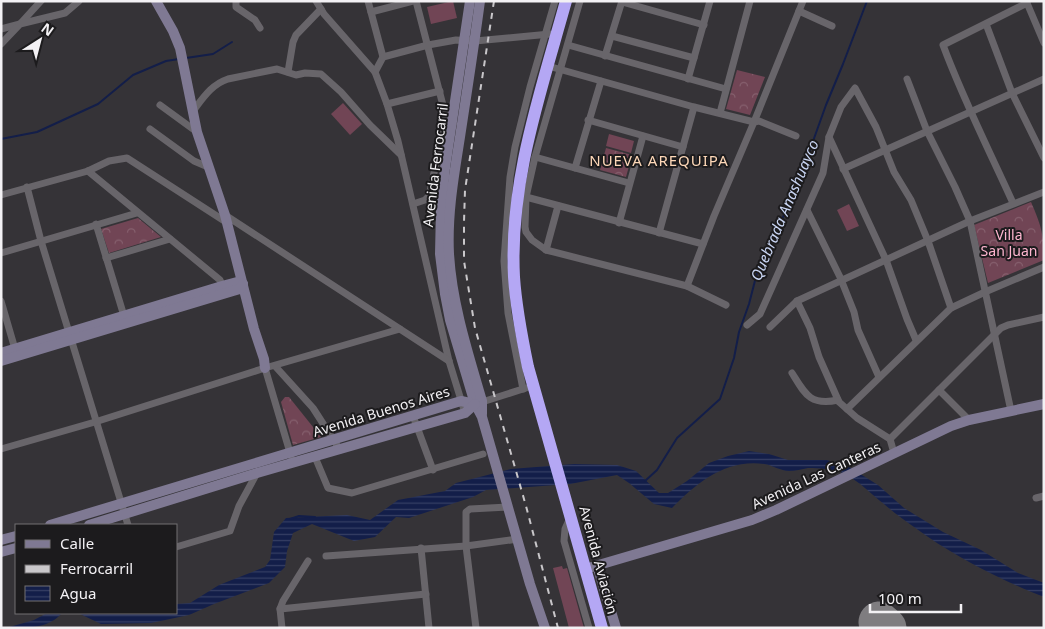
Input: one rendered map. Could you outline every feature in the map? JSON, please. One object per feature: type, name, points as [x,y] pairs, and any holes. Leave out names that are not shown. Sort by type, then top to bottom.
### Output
[{"type":"highway","name":"Avenida Aviación","points":[[566,1],[552,34],[554,67],[522,166],[518,190],[514,278],[528,388],[554,457],[571,515],[591,567],[602,628]]},
{"type":"street","points":[[1,44],[41,1]]},
{"type":"street","points":[[1,29],[65,13],[79,1]]},
{"type":"street","points":[[156,1],[180,48],[197,132],[226,219],[264,358],[270,367],[313,408],[340,450]]},
{"type":"street","points":[[236,1],[236,7],[255,20],[260,28]]},
{"type":"street","points":[[316,1],[375,72],[387,104],[402,156],[449,361],[465,413]]},
{"type":"street","points":[[368,1],[383,57],[375,72]]},
{"type":"street","points":[[371,12],[415,1],[440,91],[454,123],[429,196],[425,200],[413,204]]},
{"type":"street","name":"Avenida Ferrocarril","points":[[470,1],[470,40]]},
{"type":"street","name":"Avenida Ferrocarril","points":[[480,1],[470,40],[445,168],[441,209],[440,254],[450,320],[479,403],[494,462],[545,628]]},
{"type":"street","points":[[479,403],[528,388],[508,313],[504,261],[510,177],[515,147],[530,87],[552,34],[555,1]]},
{"type":"street","points":[[580,1],[568,44],[554,67],[526,198],[526,232],[532,240],[546,250],[687,286],[726,304]]},
{"type":"street","points":[[688,79],[710,1]]},
{"type":"street","points":[[720,113],[750,1]]},
{"type":"street","points":[[687,286],[803,1]]},
{"type":"street","points":[[605,56],[622,2],[704,25]]},
{"type":"street","points":[[1013,203],[970,112],[943,45],[1027,2],[1044,43]]},
{"type":"street","points":[[288,72],[296,35],[321,9]]},
{"type":"street","points":[[799,11],[832,26]]},
{"type":"street","points":[[986,24],[1012,93],[1044,158]]},
{"type":"street","points":[[383,57],[456,40],[552,34]]},
{"type":"street","points":[[612,36],[694,58]]},
{"type":"street","points":[[568,44],[726,89]]},
{"type":"street","points":[[554,67],[694,107],[754,122],[759,121],[796,136]]},
{"type":"street","points":[[193,111],[209,91],[221,81],[277,69],[296,75],[305,72],[321,74],[341,92],[370,125],[402,156]]},
{"type":"street","points":[[907,79],[927,131],[956,187],[970,221],[1011,410]]},
{"type":"street","points":[[843,169],[1044,79]]},
{"type":"street","points":[[576,168],[588,120],[601,81]]},
{"type":"street","points":[[747,325],[760,314],[823,173],[829,137],[841,106],[855,88],[874,122],[894,172],[911,200],[928,241],[951,308]]},
{"type":"street","points":[[387,104],[440,91]]},
{"type":"street","points":[[160,105],[197,132]]},
{"type":"street","points":[[659,233],[694,107]]},
{"type":"street","points":[[588,120],[683,147]]},
{"type":"street","points":[[150,129],[194,161],[208,167]]},
{"type":"street","points":[[620,222],[643,136]]},
{"type":"street","points":[[829,137],[886,260],[916,340]]},
{"type":"street","points":[[535,157],[630,183]]},
{"type":"street","points":[[1,195],[88,172],[109,161],[127,158],[449,361]]},
{"type":"street","points":[[88,172],[220,280],[223,290]]},
{"type":"street","points":[[27,187],[41,241],[95,422],[128,524]]},
{"type":"street","points":[[770,328],[797,301],[970,221],[1044,192]]},
{"type":"street","points":[[526,198],[703,244]]},
{"type":"street","points":[[546,250],[558,206]]},
{"type":"street","points":[[806,210],[840,277],[865,349],[879,377]]},
{"type":"street","points":[[1,253],[137,213]]},
{"type":"street","points":[[96,224],[124,316]]},
{"type":"street","points":[[106,258],[170,239]]},
{"type":"street","points":[[847,409],[951,308],[1044,267]]},
{"type":"street","points":[[1,353],[70,336],[223,290],[237,282],[243,284]]},
{"type":"street","points":[[1,361],[124,316],[223,290]]},
{"type":"street","points":[[1,301],[15,349]]},
{"type":"street","points":[[797,301],[810,328],[819,357],[838,400],[847,409],[890,439],[894,453]]},
{"type":"street","points":[[890,439],[996,334],[1008,325],[1044,317]]},
{"type":"street","points":[[1,450],[400,329]]},
{"type":"street","points":[[270,367],[293,463]]},
{"type":"street","points":[[792,373],[807,395],[812,399],[826,402],[838,400]]},
{"type":"street","points":[[939,390],[969,420]]},
{"type":"street","name":"Avenida Buenos Aires","points":[[53,524],[461,402],[479,403]]},
{"type":"street","name":"Avenida Buenos Aires","points":[[92,524],[257,473],[465,413],[479,403]]},
{"type":"street","name":"Avenida Las Canteras","points":[[591,567],[752,520],[951,426],[1011,410],[1044,404]]},
{"type":"street","points":[[414,416],[433,470]]},
{"type":"street","points":[[315,457],[328,488],[352,493],[483,454]]},
{"type":"street","points":[[178,546],[230,531],[239,506],[257,473]]},
{"type":"street","points":[[476,628],[466,546],[467,510],[507,503]]},
{"type":"street","points":[[571,515],[564,529],[564,541],[589,628]]},
{"type":"street","points":[[1,540],[15,536]]},
{"type":"street","points":[[326,556],[466,546],[518,539]]},
{"type":"street","points":[[1,552],[15,548]]},
{"type":"street","points":[[421,548],[429,628]]},
{"type":"street","points":[[282,628],[280,609],[308,561]]},
{"type":"street","points":[[570,564],[574,563],[591,567],[616,628]]},
{"type":"street","points":[[280,609],[426,594]]},
{"type":"green space","points":[[453,1],[457,18],[431,24],[427,7]]},
{"type":"green space","points":[[737,70],[765,77],[750,115],[726,109]]},
{"type":"green space","points":[[343,103],[362,124],[350,135],[331,114]]},
{"type":"green space","points":[[609,134],[634,141],[631,153],[606,146]]},
{"type":"green space","points":[[606,148],[632,155],[626,177],[600,170]]},
{"type":"green space","name":"Villa San Juan","points":[[1031,202],[1041,230],[1044,260],[988,283],[974,225]]},
{"type":"green space","points":[[849,204],[859,226],[847,231],[837,210]]},
{"type":"green space","points":[[138,218],[161,237],[109,253],[101,229]]},
{"type":"green space","points":[[285,397],[289,397],[321,437],[293,445],[281,402]]},
{"type":"green space","points":[[562,566],[563,569],[567,568],[584,628],[569,628],[553,568]]},
{"type":"water","points":[[749,451],[769,454],[788,460],[827,460],[849,467],[878,485],[904,508],[943,532],[981,550],[1018,573],[1044,583],[1044,597],[994,575],[960,557],[902,519],[861,484],[841,472],[817,468],[786,471],[764,464],[750,463],[724,469],[713,475],[691,490],[672,508],[654,504],[617,475],[570,484],[486,490],[473,497],[409,518],[396,517],[375,537],[354,541],[312,524],[293,533],[287,551],[285,567],[269,583],[189,615],[151,623],[101,624],[80,614],[178,614],[178,604],[190,603],[219,585],[265,567],[270,560],[274,532],[286,518],[347,515],[370,520],[398,500],[445,491],[456,483],[511,469],[574,464],[617,465],[636,471],[659,493],[668,493],[687,481],[709,463]]},
{"type":"water","points":[[45,614],[61,614],[44,625],[6,628],[34,620]]},
{"type":"waterway","name":"Quebrada Anashuayco","points":[[645,481],[657,470],[677,438],[720,399],[734,358],[739,332],[749,304],[759,265],[793,197],[826,105],[867,1]]},
{"type":"waterway","points":[[186,58],[213,54],[232,42]]},
{"type":"waterway","points":[[1,139],[37,132],[98,104],[133,75],[166,61],[179,59]]},
{"type":"waterway","name":"Quebrada Anashuayco","points":[[290,519],[299,516],[315,517]]},
{"type":"runway","points":[[879,622],[886,628]]},
{"type":"railway","points":[[494,1],[465,190],[464,261],[475,328],[526,506],[558,628]]},
{"type":"district","name":"NUEVA AREQUIPA","points":[[659,160]]}]
